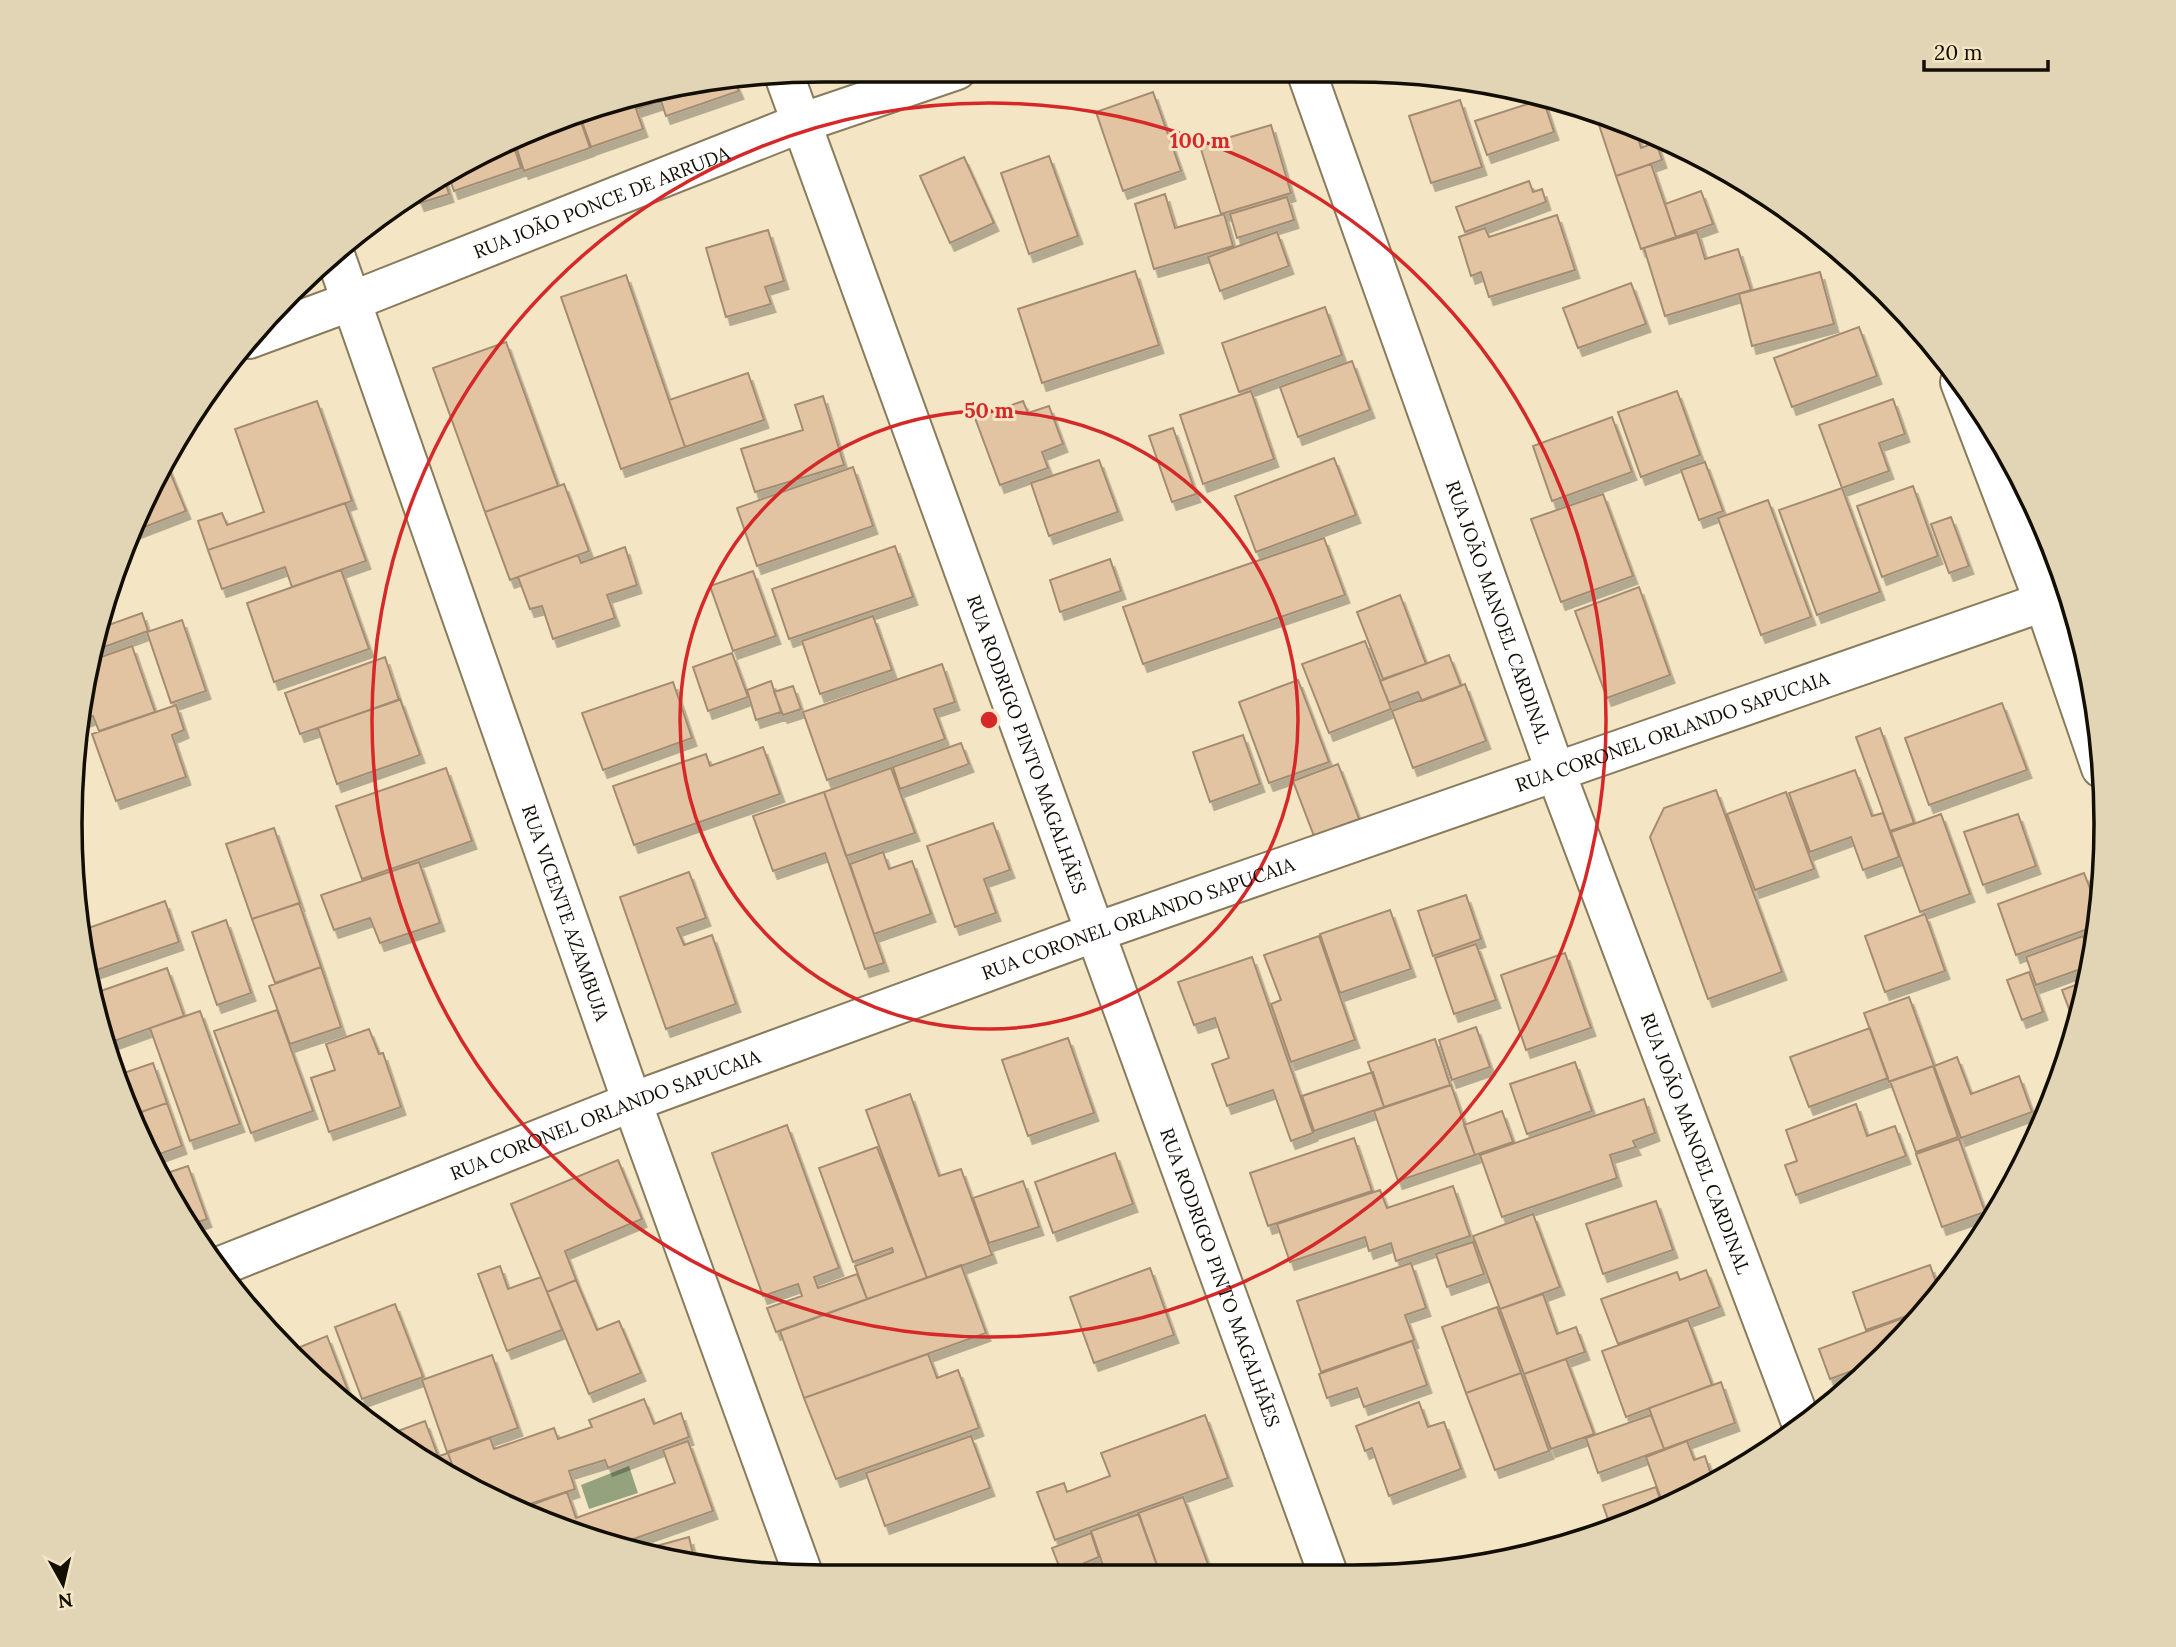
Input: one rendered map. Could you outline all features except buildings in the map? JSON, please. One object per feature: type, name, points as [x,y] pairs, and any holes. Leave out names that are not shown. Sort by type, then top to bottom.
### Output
[{"type":"street","name":"RUA JOÃO PONCE DE ARRUDA","points":[[269,332],[802,123],[922,82]]},
{"type":"street","name":"RUA JOÃO MANOEL CARDINAL","points":[[1310,82],[1556,773],[1799,1416]]},
{"type":"street","name":"RUA RODRIGO PINTO MAGALHÃES","points":[[787,84],[1325,1565]]},
{"type":"street","name":"RUA VICENTE AZAMBUJA","points":[[338,263],[632,1102],[800,1564]]},
{"type":"street","points":[[1984,437],[2055,598],[2084,704]]},
{"type":"street","name":"RUA CORONEL ORLANDO SAPUCAIA","points":[[227,1263],[632,1102],[1096,932],[2055,598]]},
{"type":"shaded area","points":[[629,1466],[638,1493],[589,1509],[581,1485]]}]
